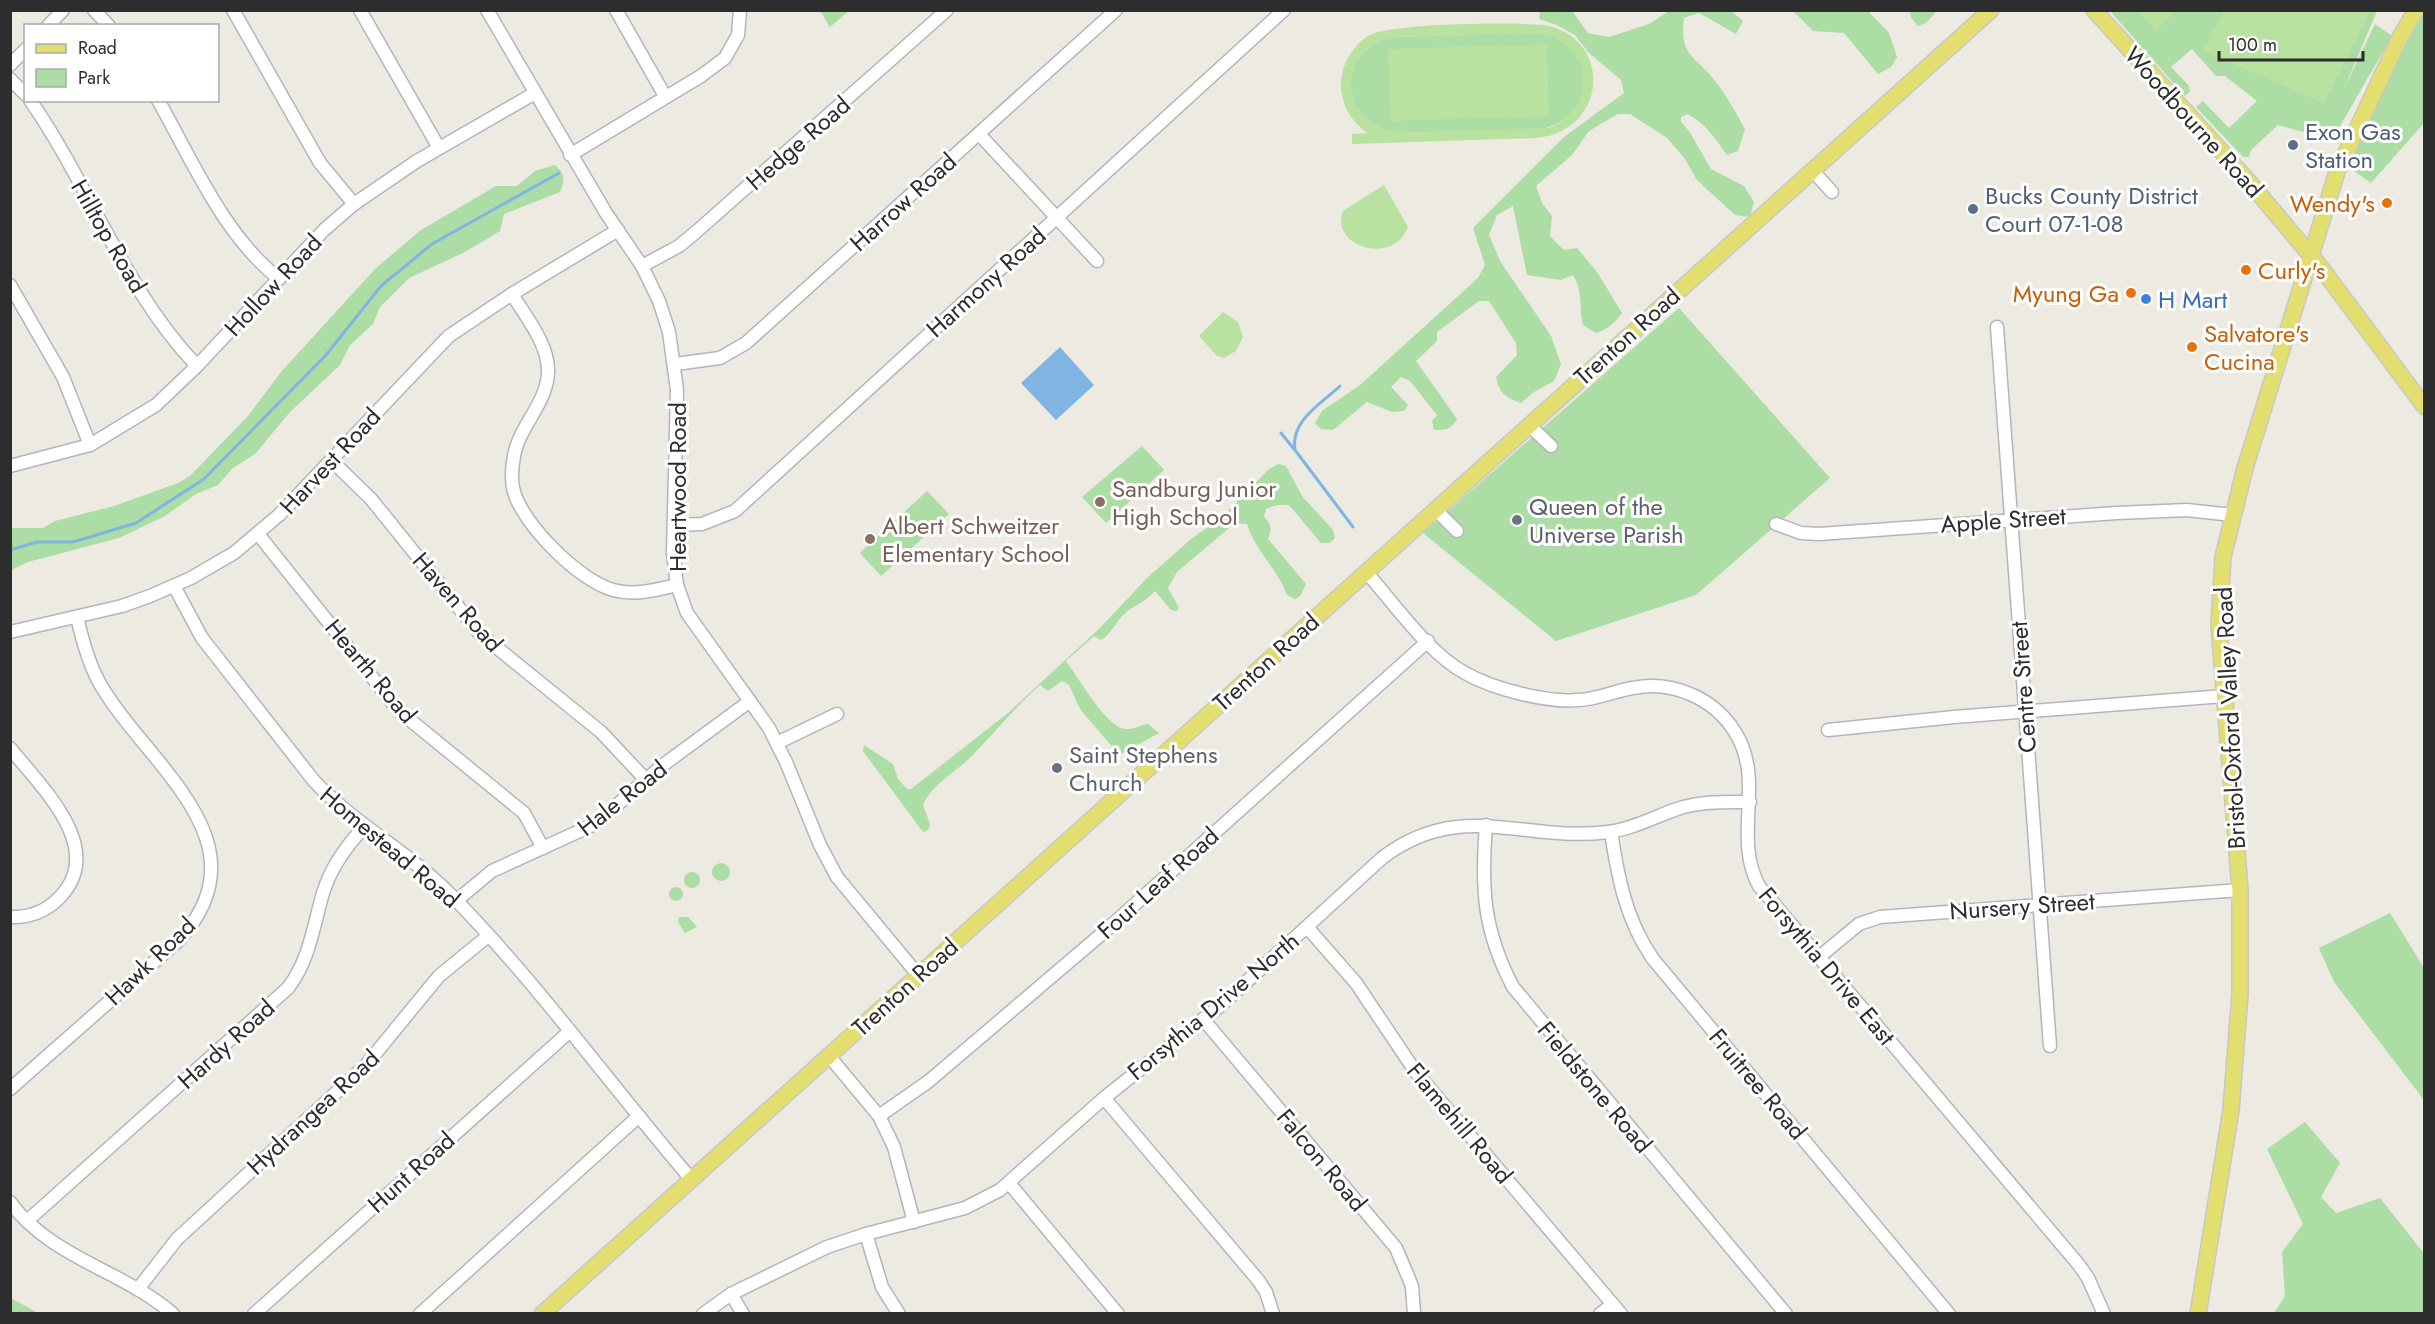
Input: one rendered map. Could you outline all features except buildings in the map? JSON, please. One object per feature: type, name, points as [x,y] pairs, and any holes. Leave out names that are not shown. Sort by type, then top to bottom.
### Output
[{"type":"main road","name":"Trenton Road","points":[[542,1314],[919,976],[994,904],[1022,883],[1991,10]]},
{"type":"main road","name":"Woodbourne Road","points":[[2094,10],[2227,156],[2310,255],[2424,406]]},
{"type":"main road","name":"Bristol-Oxford Valley Road","points":[[2198,1314],[2218,1199],[2237,1056],[2241,943],[2240,890],[2219,626],[2220,590],[2232,515],[2310,255],[2343,156],[2416,10]]},
{"type":"street","points":[[50,24],[63,10]]},
{"type":"street","points":[[94,10],[107,24]]},
{"type":"street","points":[[233,10],[320,163],[354,204]]},
{"type":"street","points":[[360,10],[439,148]]},
{"type":"street","name":"Heartwood Road","points":[[487,10],[570,155],[642,267],[660,301],[675,364],[678,413],[674,525],[677,585],[695,626],[750,701],[777,743],[832,868],[919,976]]},
{"type":"street","points":[[616,10],[665,96]]},
{"type":"street","points":[[570,155],[725,58],[738,35],[740,10]]},
{"type":"street","name":"Hedge Road","points":[[642,267],[679,246],[696,232],[948,10]]},
{"type":"street","name":"Harrow Road","points":[[675,364],[720,358],[746,343],[1116,10]]},
{"type":"street","name":"Harmony Road","points":[[674,525],[702,524],[735,511],[1284,10]]},
{"type":"street","points":[[10,65],[24,51]]},
{"type":"street","points":[[10,80],[24,93]]},
{"type":"street","name":"Hollow Road","points":[[10,466],[90,445],[156,405],[197,366],[324,230],[354,204],[439,148],[535,93]]},
{"type":"street","name":"Hilltop Road","points":[[31,102],[142,294],[178,346],[197,366]]},
{"type":"street","points":[[159,102],[235,235],[254,258],[279,279]]},
{"type":"street","points":[[979,134],[1097,261]]},
{"type":"street","points":[[1812,170],[1832,192]]},
{"type":"street","name":"Harvest Road","points":[[10,632],[122,606],[174,586],[213,566],[258,534],[332,461],[443,341],[512,294],[618,231]]},
{"type":"street","points":[[10,285],[63,377],[90,445]]},
{"type":"street","points":[[512,294],[536,334],[548,370],[543,395],[514,455],[513,484],[519,504],[556,551],[595,583],[634,593],[677,585]]},
{"type":"street","name":"Centre Street","points":[[1997,327],[2050,1046]]},
{"type":"street","points":[[1529,425],[1551,446]]},
{"type":"street","name":"Haven Road","points":[[332,461],[371,499],[480,634],[601,732],[646,780]]},
{"type":"street","points":[[1436,510],[1457,531]]},
{"type":"street","name":"Apple Street","points":[[1776,524],[1801,533],[1819,534],[2011,519],[2187,510],[2232,515]]},
{"type":"street","name":"Hearth Road","points":[[258,534],[399,711],[524,813],[543,848]]},
{"type":"street","name":"Forsythia Drive East","points":[[1366,572],[1428,641],[1464,673],[1535,697],[1578,700],[1651,686],[1671,688],[1696,696],[1717,711],[1736,732],[1748,764],[1750,802],[1746,851],[1752,874],[1759,886],[2079,1264],[2104,1314]]},
{"type":"street","name":"Homestead Road","points":[[174,586],[202,638],[314,781],[333,801],[417,865],[456,901],[488,936],[691,1179]]},
{"type":"street","name":"Hawk Road","points":[[10,1089],[179,940],[198,915],[211,876],[209,847],[200,823],[177,784],[100,684],[86,652],[77,617]]},
{"type":"street","name":"Four Leaf Road","points":[[879,1116],[929,1082],[1104,932],[1428,641]]},
{"type":"street","points":[[1828,730],[2025,711],[2224,696]]},
{"type":"street","name":"Hale Road","points":[[456,901],[492,871],[589,828],[646,780],[750,701]]},
{"type":"street","points":[[777,743],[837,714]]},
{"type":"street","points":[[10,748],[72,831],[77,863],[68,887],[51,906],[24,917],[10,917]]},
{"type":"street","name":"Forsythia Drive North","points":[[703,1314],[731,1294],[827,1247],[866,1234],[964,1208],[1009,1183],[1104,1098],[1203,1019],[1383,858],[1408,840],[1454,826],[1486,825],[1594,834],[1611,832],[1678,808],[1715,802],[1750,802]]},
{"type":"street","name":"Fieldstone Road","points":[[1486,825],[1482,876],[1485,911],[1494,948],[1513,987],[1786,1314]]},
{"type":"street","name":"Hardy Road","points":[[27,1221],[288,988],[305,963],[331,875],[341,856],[365,826]]},
{"type":"street","name":"Fruitree Road","points":[[1611,832],[1623,899],[1634,926],[1653,959],[1949,1314]]},
{"type":"street","name":"Nursery Street","points":[[1818,958],[1868,920],[1912,913],[2240,890]]},
{"type":"street","name":"Flamehill Road","points":[[1307,927],[1356,983],[1414,1071],[1617,1309]]},
{"type":"street","name":"Hydrangea Road","points":[[138,1288],[177,1239],[366,1065],[439,976],[488,936]]},
{"type":"street","name":"Falcon Road","points":[[1203,1019],[1396,1248],[1408,1273],[1414,1314]]},
{"type":"street","name":"Hunt Road","points":[[254,1314],[569,1032]]},
{"type":"street","points":[[829,1056],[879,1116],[894,1148],[914,1222]]},
{"type":"street","points":[[1104,1098],[1258,1280],[1266,1292],[1273,1314]]},
{"type":"street","points":[[420,1314],[639,1116]]},
{"type":"street","points":[[1009,1183],[1118,1314]]},
{"type":"street","points":[[10,1202],[27,1221],[68,1252],[138,1288],[173,1314]]},
{"type":"street","points":[[866,1234],[882,1287],[899,1314]]},
{"type":"street","points":[[731,1294],[743,1314]]},
{"type":"street","points":[[1600,1314],[1617,1309]]},
{"type":"green space","points":[[820,11],[849,11],[830,27]]},
{"type":"green space","points":[[1540,11],[1572,11],[1588,33],[1609,37],[1649,24],[1669,11],[1731,11],[1743,21],[1736,34],[1699,13],[1684,18],[1683,31],[1686,48],[1719,87],[1745,129],[1738,151],[1727,155],[1705,127],[1687,114],[1681,117],[1681,122],[1689,131],[1711,169],[1744,186],[1754,202],[1750,217],[1735,215],[1697,180],[1685,159],[1667,138],[1630,114],[1618,114],[1589,131],[1572,155],[1536,186],[1542,203],[1552,216],[1550,236],[1564,250],[1577,248],[1597,272],[1622,313],[1616,320],[1607,328],[1596,333],[1583,325],[1580,293],[1573,275],[1561,280],[1527,275],[1513,206],[1497,215],[1489,235],[1500,261],[1551,336],[1561,364],[1554,381],[1534,392],[1521,403],[1504,394],[1496,377],[1517,355],[1516,343],[1489,301],[1479,301],[1437,332],[1437,341],[1416,361],[1457,419],[1450,427],[1434,430],[1432,421],[1437,415],[1410,381],[1401,377],[1391,387],[1408,405],[1404,411],[1392,412],[1367,402],[1333,430],[1321,429],[1315,423],[1322,411],[1360,385],[1478,278],[1485,265],[1473,228],[1564,137],[1624,93],[1621,80],[1589,53],[1575,35],[1557,25],[1539,19]]},
{"type":"green space","points":[[1793,11],[1868,11],[1889,33],[1897,57],[1891,67],[1878,74],[1844,33],[1813,31]]},
{"type":"green space","points":[[1909,11],[1933,11],[1935,13],[1926,23],[1918,26]]},
{"type":"green space","points":[[2110,11],[2377,11],[2343,91],[2375,24],[2392,36],[2332,140],[2278,125],[2251,150],[2249,157],[2243,157],[2196,107],[2203,101],[2229,128],[2257,101],[2225,76],[2216,76],[2192,49],[2171,67],[2189,86],[2190,92],[2185,96]]},
{"type":"green space","points":[[2137,11],[2177,11],[2156,30]]},
{"type":"green space","points":[[2224,11],[2370,11],[2324,103],[2203,51]]},
{"type":"green space","points":[[2423,11],[2424,123],[2371,183],[2347,166],[2396,49]]},
{"type":"green space","points":[[1544,25],[1567,33],[1583,47],[1591,65],[1593,84],[1588,103],[1577,120],[1560,132],[1536,138],[1352,144],[1352,134],[1367,133],[1351,117],[1342,97],[1341,82],[1346,63],[1362,40],[1381,32],[1401,28]],"holes":[[[1543,34],[1560,40],[1572,51],[1580,64],[1583,78],[1581,93],[1575,107],[1565,119],[1549,128],[1397,133],[1377,127],[1363,115],[1354,101],[1351,85],[1353,69],[1362,54],[1375,43],[1395,37]]]},
{"type":"green space","points":[[1536,33],[1556,38],[1571,48],[1580,62],[1584,79],[1582,95],[1574,110],[1560,122],[1540,129],[1397,133],[1377,127],[1363,115],[1354,101],[1351,85],[1353,69],[1362,54],[1375,43],[1395,37]]},
{"type":"green space","points":[[1547,44],[1549,116],[1390,121],[1388,49]]},
{"type":"green space","points":[[555,165],[563,177],[560,192],[504,214],[500,231],[465,252],[409,278],[380,307],[373,324],[350,345],[340,365],[290,412],[255,454],[233,468],[218,485],[196,494],[165,516],[119,538],[28,562],[11,570],[11,528],[43,528],[55,521],[114,506],[178,483],[190,476],[248,416],[281,372],[375,269],[421,230],[496,186],[517,186],[535,171]]},
{"type":"green space","points":[[1384,185],[1408,227],[1400,239],[1390,246],[1377,249],[1353,242],[1345,234],[1341,223],[1343,211]]},
{"type":"green space","points":[[1679,308],[1830,478],[1696,595],[1556,641],[1423,533]]},
{"type":"green space","points":[[1223,312],[1238,322],[1243,337],[1236,351],[1224,358],[1217,356],[1199,336]]},
{"type":"green space","points":[[1142,446],[1164,470],[1106,523],[1082,497]]},
{"type":"green space","points":[[1278,464],[1286,466],[1302,496],[1333,530],[1335,538],[1330,543],[1321,543],[1289,505],[1277,505],[1266,509],[1264,517],[1270,527],[1268,539],[1306,584],[1300,596],[1295,599],[1287,595],[1255,543],[1247,524],[1235,523],[1177,572],[1168,588],[1179,608],[1176,611],[1171,610],[1155,591],[1124,614],[1105,637],[1101,640],[1094,636],[1066,661],[1109,720],[1125,729],[1148,724],[1159,733],[1119,755],[1080,709],[1069,685],[1062,681],[1048,691],[1040,685],[972,756],[932,791],[923,805],[930,824],[929,829],[924,832],[863,751],[864,745],[893,764],[898,779],[907,789],[911,789],[1008,713],[1100,628],[1147,578],[1191,539],[1222,517],[1269,469]]},
{"type":"green space","points":[[927,491],[949,514],[881,576],[860,553]]},
{"type":"green space","points":[[717,863],[725,863],[730,868],[728,879],[717,881],[712,876],[712,868]]},
{"type":"green space","points":[[692,872],[698,874],[700,880],[698,886],[692,888],[686,886],[684,880],[686,874]]},
{"type":"green space","points":[[673,887],[679,887],[683,894],[679,901],[673,901],[669,897],[669,891]]},
{"type":"green space","points":[[2390,913],[2424,968],[2424,1100],[2334,982],[2319,948]]},
{"type":"green space","points":[[679,917],[688,917],[697,927],[685,933],[678,922]]},
{"type":"green space","points":[[2305,1122],[2340,1163],[2321,1197],[2336,1213],[2380,1198],[2422,1251],[2424,1250],[2424,1313],[2274,1313],[2285,1296],[2282,1252],[2303,1224],[2267,1149]]},
{"type":"green space","points":[[11,1298],[38,1313],[11,1313]]},
{"type":"water","points":[[1060,347],[1094,385],[1056,420],[1021,383]]},
{"type":"waterway","points":[[10,550],[37,542],[73,542],[136,523],[204,479],[326,355],[381,286],[432,244],[559,173]]},
{"type":"waterway","points":[[1340,386],[1302,422],[1297,430],[1295,450],[1353,527]]},
{"type":"waterway","points":[[1281,433],[1294,449]]},
{"type":"place","name":"Exon Gas Station","points":[[2293,145]]},
{"type":"place","name":"Wendy's","points":[[2387,203]]},
{"type":"place","name":"Bucks County District Court 07-1-08","points":[[1973,209]]},
{"type":"place","name":"Curly's","points":[[2246,270]]},
{"type":"place","name":"Myung Ga","points":[[2131,293]]},
{"type":"place","name":"H Mart","points":[[2146,299]]},
{"type":"place","name":"Salvatore's Cucina","points":[[2192,347]]},
{"type":"place","name":"Sandburg Junior High School","points":[[1100,502]]},
{"type":"place","name":"Queen of the Universe Parish","points":[[1517,520]]},
{"type":"place","name":"Albert Schweitzer Elementary School","points":[[870,539]]},
{"type":"place","name":"Saint Stephens Church","points":[[1057,768]]}]
